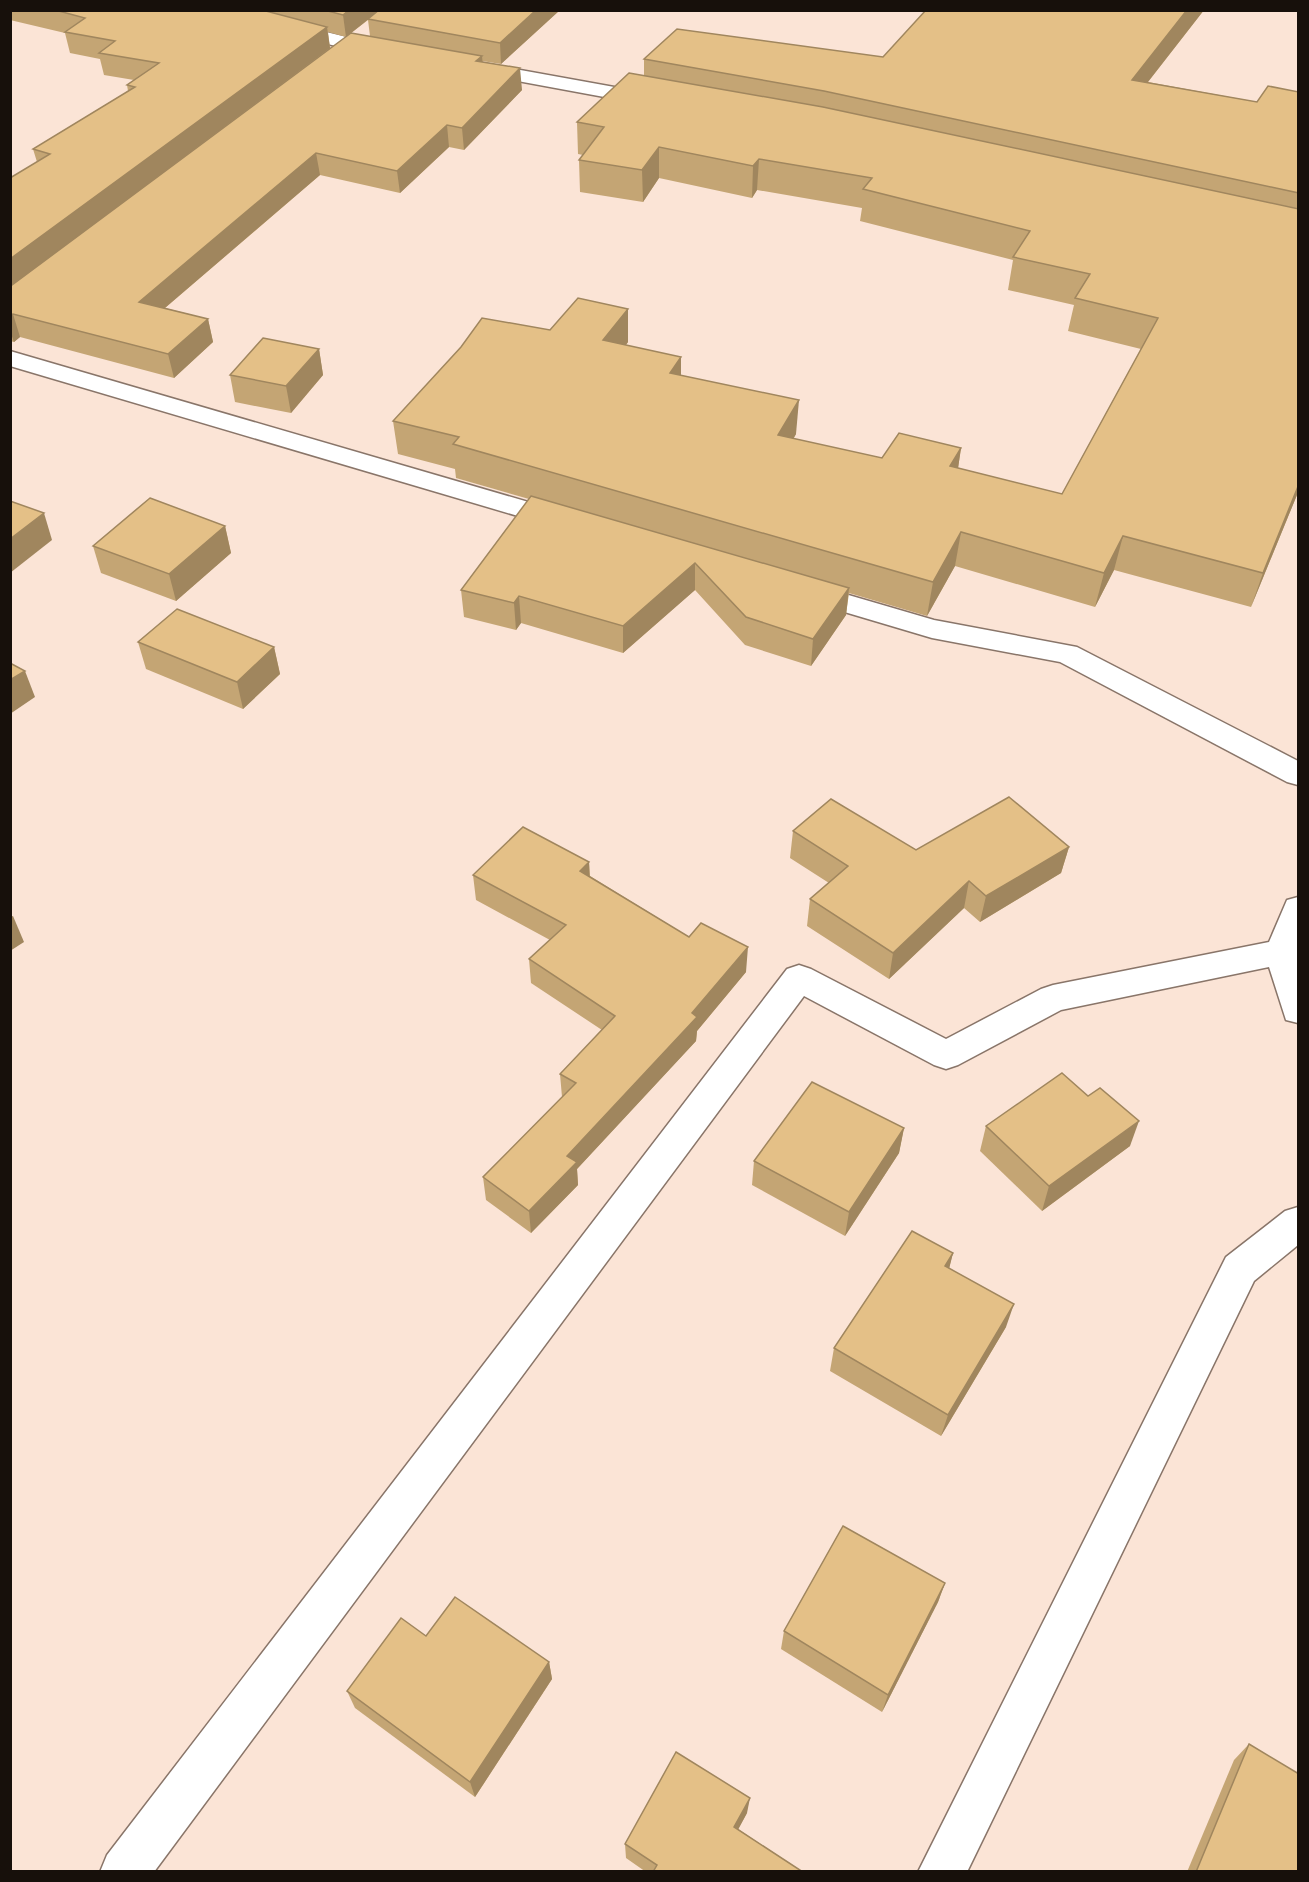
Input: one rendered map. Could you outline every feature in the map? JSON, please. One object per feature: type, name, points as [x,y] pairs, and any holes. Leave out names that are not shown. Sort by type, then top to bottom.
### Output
[{"type":"street","points":[[211,10],[352,46],[399,54]]},
{"type":"street","points":[[333,60],[370,32]]},
{"type":"street","points":[[458,64],[669,102]]},
{"type":"street","points":[[10,358],[591,529]]},
{"type":"street","points":[[784,586],[932,629],[1067,654],[1299,774]]},
{"type":"street","points":[[1299,909],[1281,952],[1299,1010]]},
{"type":"street","points":[[124,1872],[799,978],[946,1055],[1053,998],[1281,952]]},
{"type":"street","points":[[942,1872],[1240,1269],[1299,1223]]},
{"type":"building","points":[[55,10],[262,10],[327,27],[10,259],[10,178],[50,154],[33,149],[135,87],[127,85],[159,63],[99,53],[115,41],[65,32],[85,18]]},
{"type":"building","points":[[324,10],[349,10],[343,15]]},
{"type":"building","points":[[379,10],[536,10],[500,43],[368,19]]},
{"type":"building","points":[[926,10],[1187,10],[1132,80],[1257,102],[1268,86],[1299,92],[1299,193],[824,91],[644,59],[677,29],[883,57]]},
{"type":"building","points":[[351,33],[482,56],[476,61],[520,68],[462,128],[447,125],[397,171],[316,153],[139,302],[208,319],[168,354],[10,315],[10,285]]},
{"type":"building","points":[[629,73],[823,107],[1299,209],[1299,484],[1263,573],[1123,536],[1104,573],[961,532],[933,582],[453,444],[459,437],[393,421],[461,347],[482,318],[550,330],[578,298],[628,309],[603,340],[681,357],[670,373],[799,400],[778,435],[882,458],[899,433],[961,448],[950,466],[1062,494],[1158,318],[1075,298],[1090,274],[1013,257],[1030,231],[863,189],[872,178],[759,159],[753,166],[659,147],[642,170],[579,160],[604,127],[577,122]]},
{"type":"building","points":[[263,338],[319,349],[286,386],[230,375]]},
{"type":"building","points":[[531,496],[849,588],[813,639],[746,617],[695,563],[623,626],[519,596],[514,603],[461,590]]},
{"type":"building","points":[[150,498],[225,526],[169,574],[93,546]]},
{"type":"building","points":[[10,501],[44,513],[10,539]]},
{"type":"building","points":[[177,609],[274,647],[237,682],[138,642]]},
{"type":"building","points":[[10,663],[25,671],[10,680]]},
{"type":"building","points":[[1009,797],[1069,847],[986,896],[969,881],[893,953],[810,899],[848,866],[793,831],[831,799],[916,850]]},
{"type":"building","points":[[523,827],[589,862],[580,871],[689,937],[701,923],[748,947],[692,1013],[697,1017],[567,1156],[577,1162],[529,1211],[483,1177],[576,1083],[560,1074],[615,1016],[529,959],[566,925],[473,875]]},
{"type":"building","points":[[1062,1073],[1088,1096],[1100,1088],[1139,1121],[1049,1186],[986,1126]]},
{"type":"building","points":[[812,1082],[904,1128],[849,1212],[754,1161]]},
{"type":"building","points":[[912,1231],[953,1253],[945,1266],[1014,1304],[948,1415],[834,1348]]},
{"type":"building","points":[[843,1526],[945,1583],[888,1695],[784,1631]]},
{"type":"building","points":[[455,1597],[549,1662],[470,1782],[347,1691],[401,1618],[426,1636]]},
{"type":"building","points":[[1249,1744],[1299,1774],[1299,1872],[1196,1872]]},
{"type":"building","points":[[676,1752],[750,1798],[734,1827],[803,1872],[653,1872],[657,1865],[625,1844]]}]
